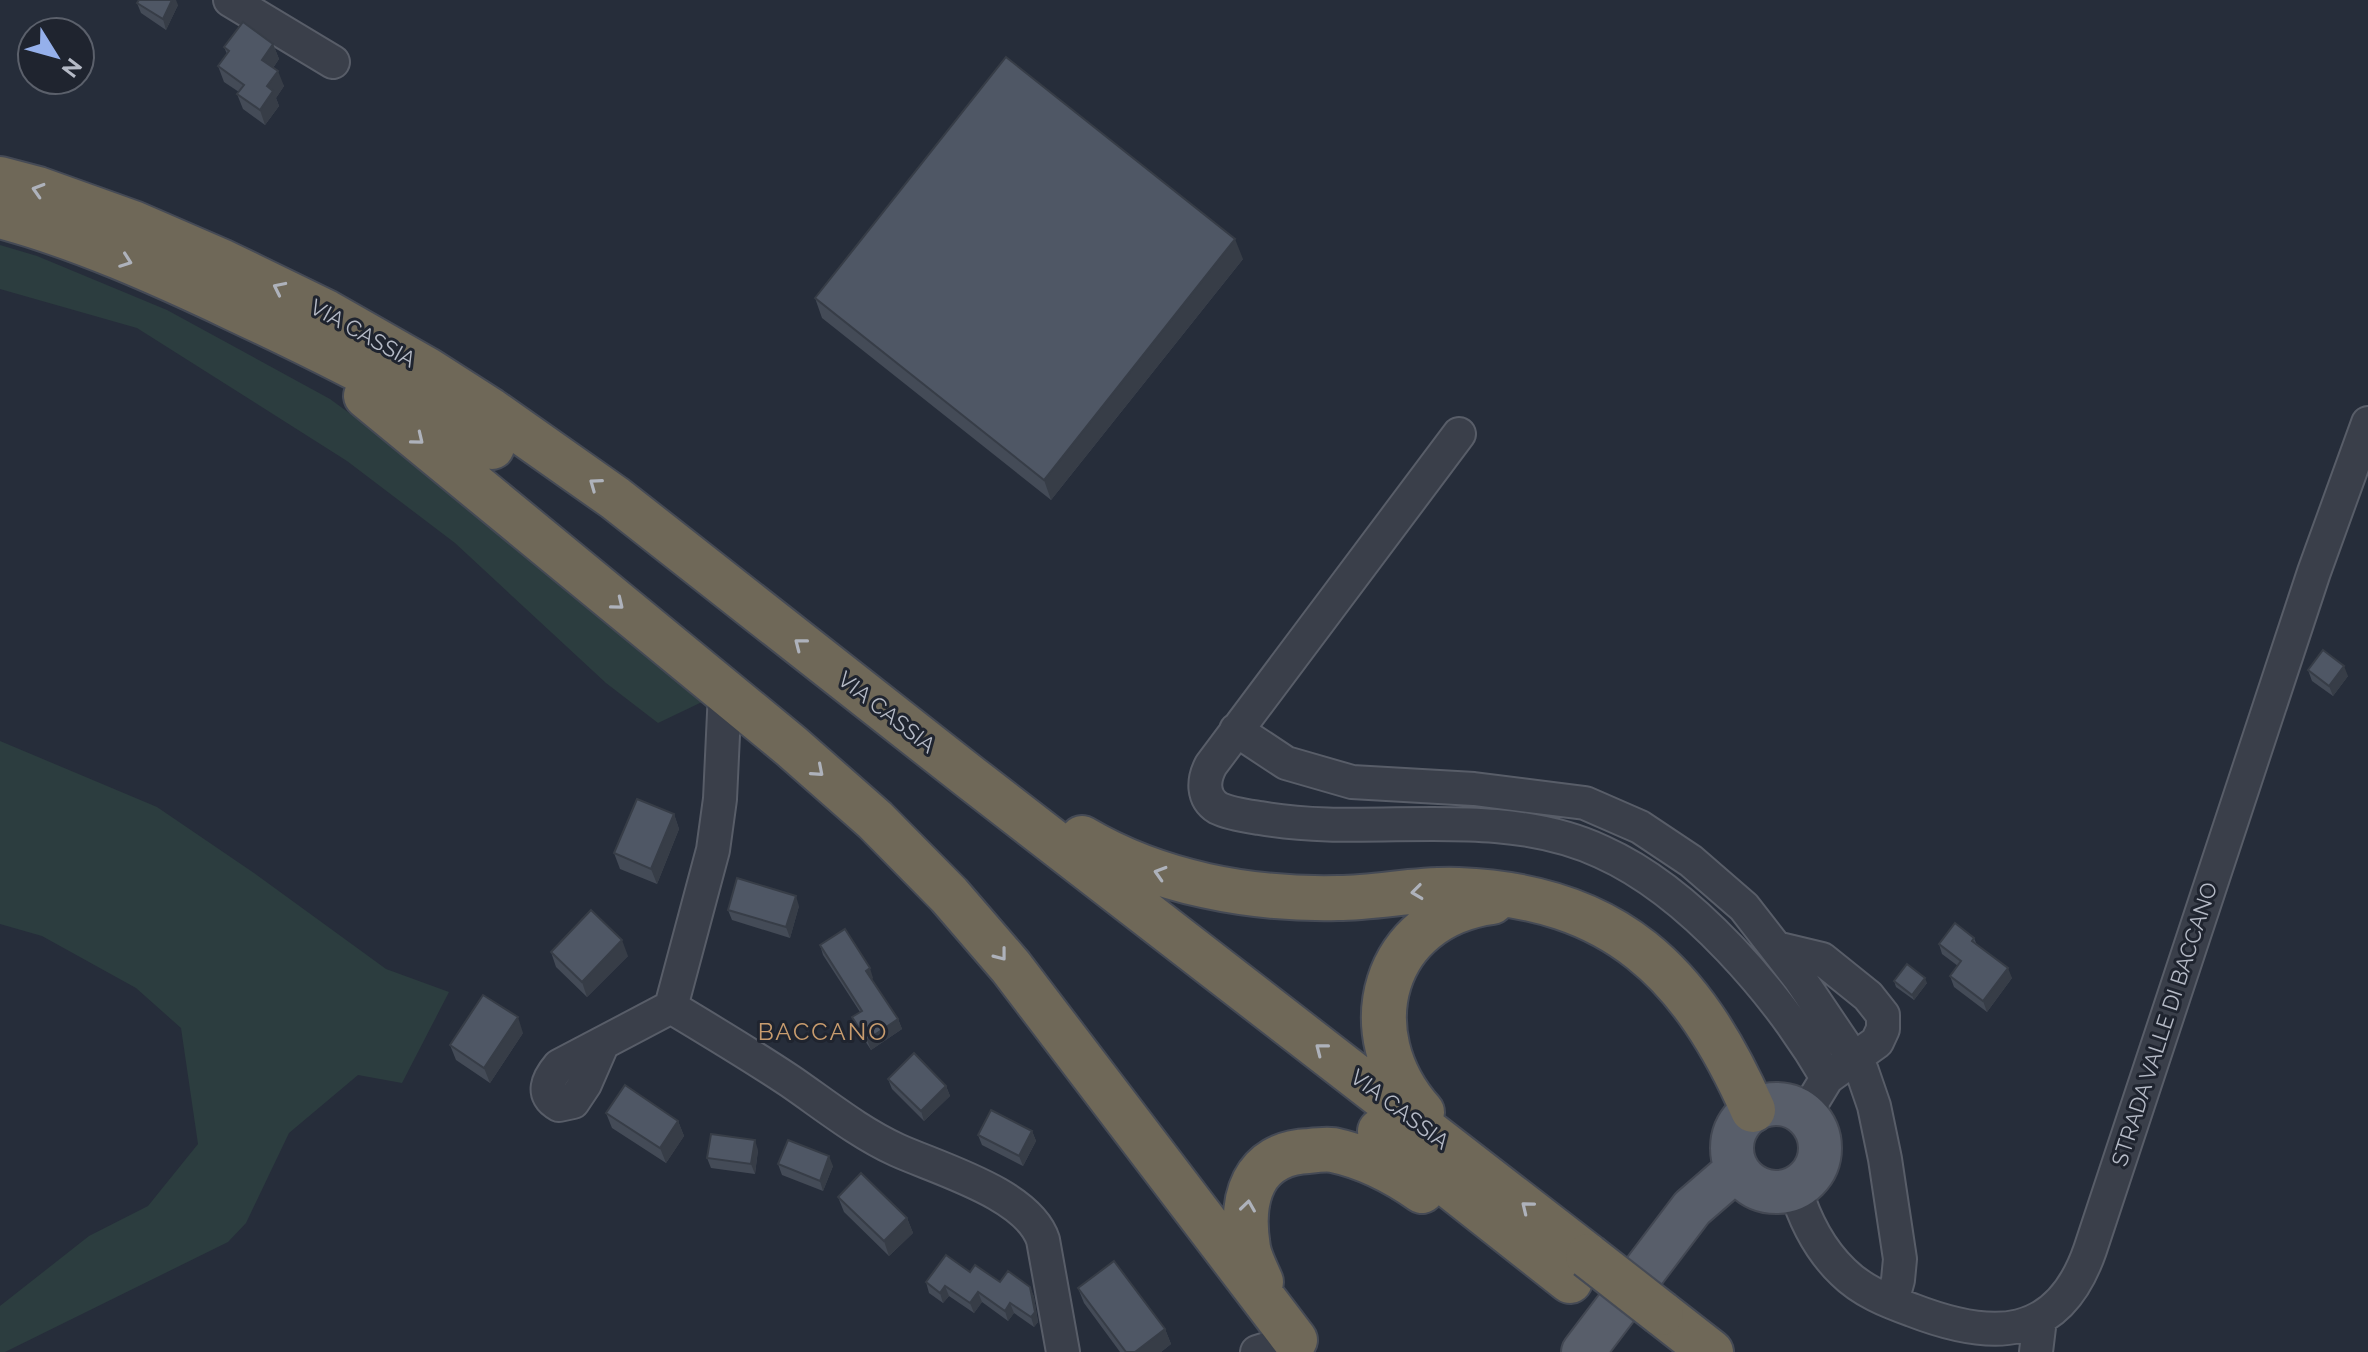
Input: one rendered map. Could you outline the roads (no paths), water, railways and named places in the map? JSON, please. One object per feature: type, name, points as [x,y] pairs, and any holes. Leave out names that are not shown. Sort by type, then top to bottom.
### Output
[{"type":"highway","name":"VIA CASSIA","points":[[0,179],[94,209],[189,247],[326,312],[426,369],[615,498],[971,778],[1484,1173],[1579,1268]]},
{"type":"highway","name":"VIA CASSIA","points":[[0,216],[158,273],[293,336],[381,381],[512,461],[595,520],[1579,1268],[1657,1334],[1711,1352]]},
{"type":"highway","points":[[293,336],[764,725],[875,820],[949,895],[994,945],[1281,1338]]},
{"type":"highway","points":[[971,778],[1029,806],[1113,855],[1151,871],[1194,883],[1269,896],[1297,897],[1377,897],[1443,890],[1522,897],[1575,912],[1607,927],[1639,948],[1671,976],[1715,1034],[1753,1110]]},
{"type":"highway","points":[[1484,1173],[1433,1124],[1398,1080],[1386,1044],[1386,1002],[1390,982],[1402,956],[1412,941],[1435,921],[1465,908],[1522,897]]},
{"type":"highway","points":[[1281,1338],[1248,1251],[1246,1216],[1252,1183],[1271,1162],[1289,1152],[1331,1150],[1393,1171],[1534,1268],[1579,1268]]},
{"type":"main road","points":[[1773,1103],[1784,1104],[1805,1114],[1819,1136],[1820,1154],[1810,1177],[1795,1188],[1779,1192],[1764,1190],[1743,1178],[1737,1169],[1732,1147],[1733,1136],[1741,1121],[1753,1110],[1773,1103]]},
{"type":"main road","points":[[1583,1352],[1692,1208],[1737,1169]]},
{"type":"street","points":[[230,0],[333,62]]},
{"type":"street","name":"STRADA VALLE DI BACCANO","points":[[1795,1188],[1810,1225],[1832,1260],[1851,1280],[1892,1302],[1938,1319],[1979,1329],[2008,1329],[2040,1319],[2072,1289],[2086,1261],[2314,572],[2368,423]]},
{"type":"street","points":[[1459,434],[1211,765],[1205,786],[1209,798],[1225,811],[1266,819],[1323,825],[1453,824],[1521,829],[1579,842],[1630,866],[1674,897],[1726,947],[1798,1031],[1827,1078]]},
{"type":"street","points":[[602,1045],[671,1007],[713,850],[720,799],[725,692]]},
{"type":"street","points":[[721,743],[764,725]]},
{"type":"street","points":[[1236,730],[1286,763],[1352,782],[1474,789],[1585,803],[1640,827],[1691,861],[1744,907],[1854,1057],[1867,1084],[1874,1106],[1900,1259],[1892,1302]]},
{"type":"street","points":[[1776,948],[1822,959],[1875,1003],[1884,1022],[1880,1036],[1868,1049],[1827,1078],[1805,1114]]},
{"type":"street","points":[[671,1007],[778,1073],[869,1136],[998,1194],[1029,1214],[1043,1240],[1063,1352]]},
{"type":"street","points":[[2036,1352],[2040,1319]]},
{"type":"district","name":"BACCANO","points":[[823,1032]]}]
